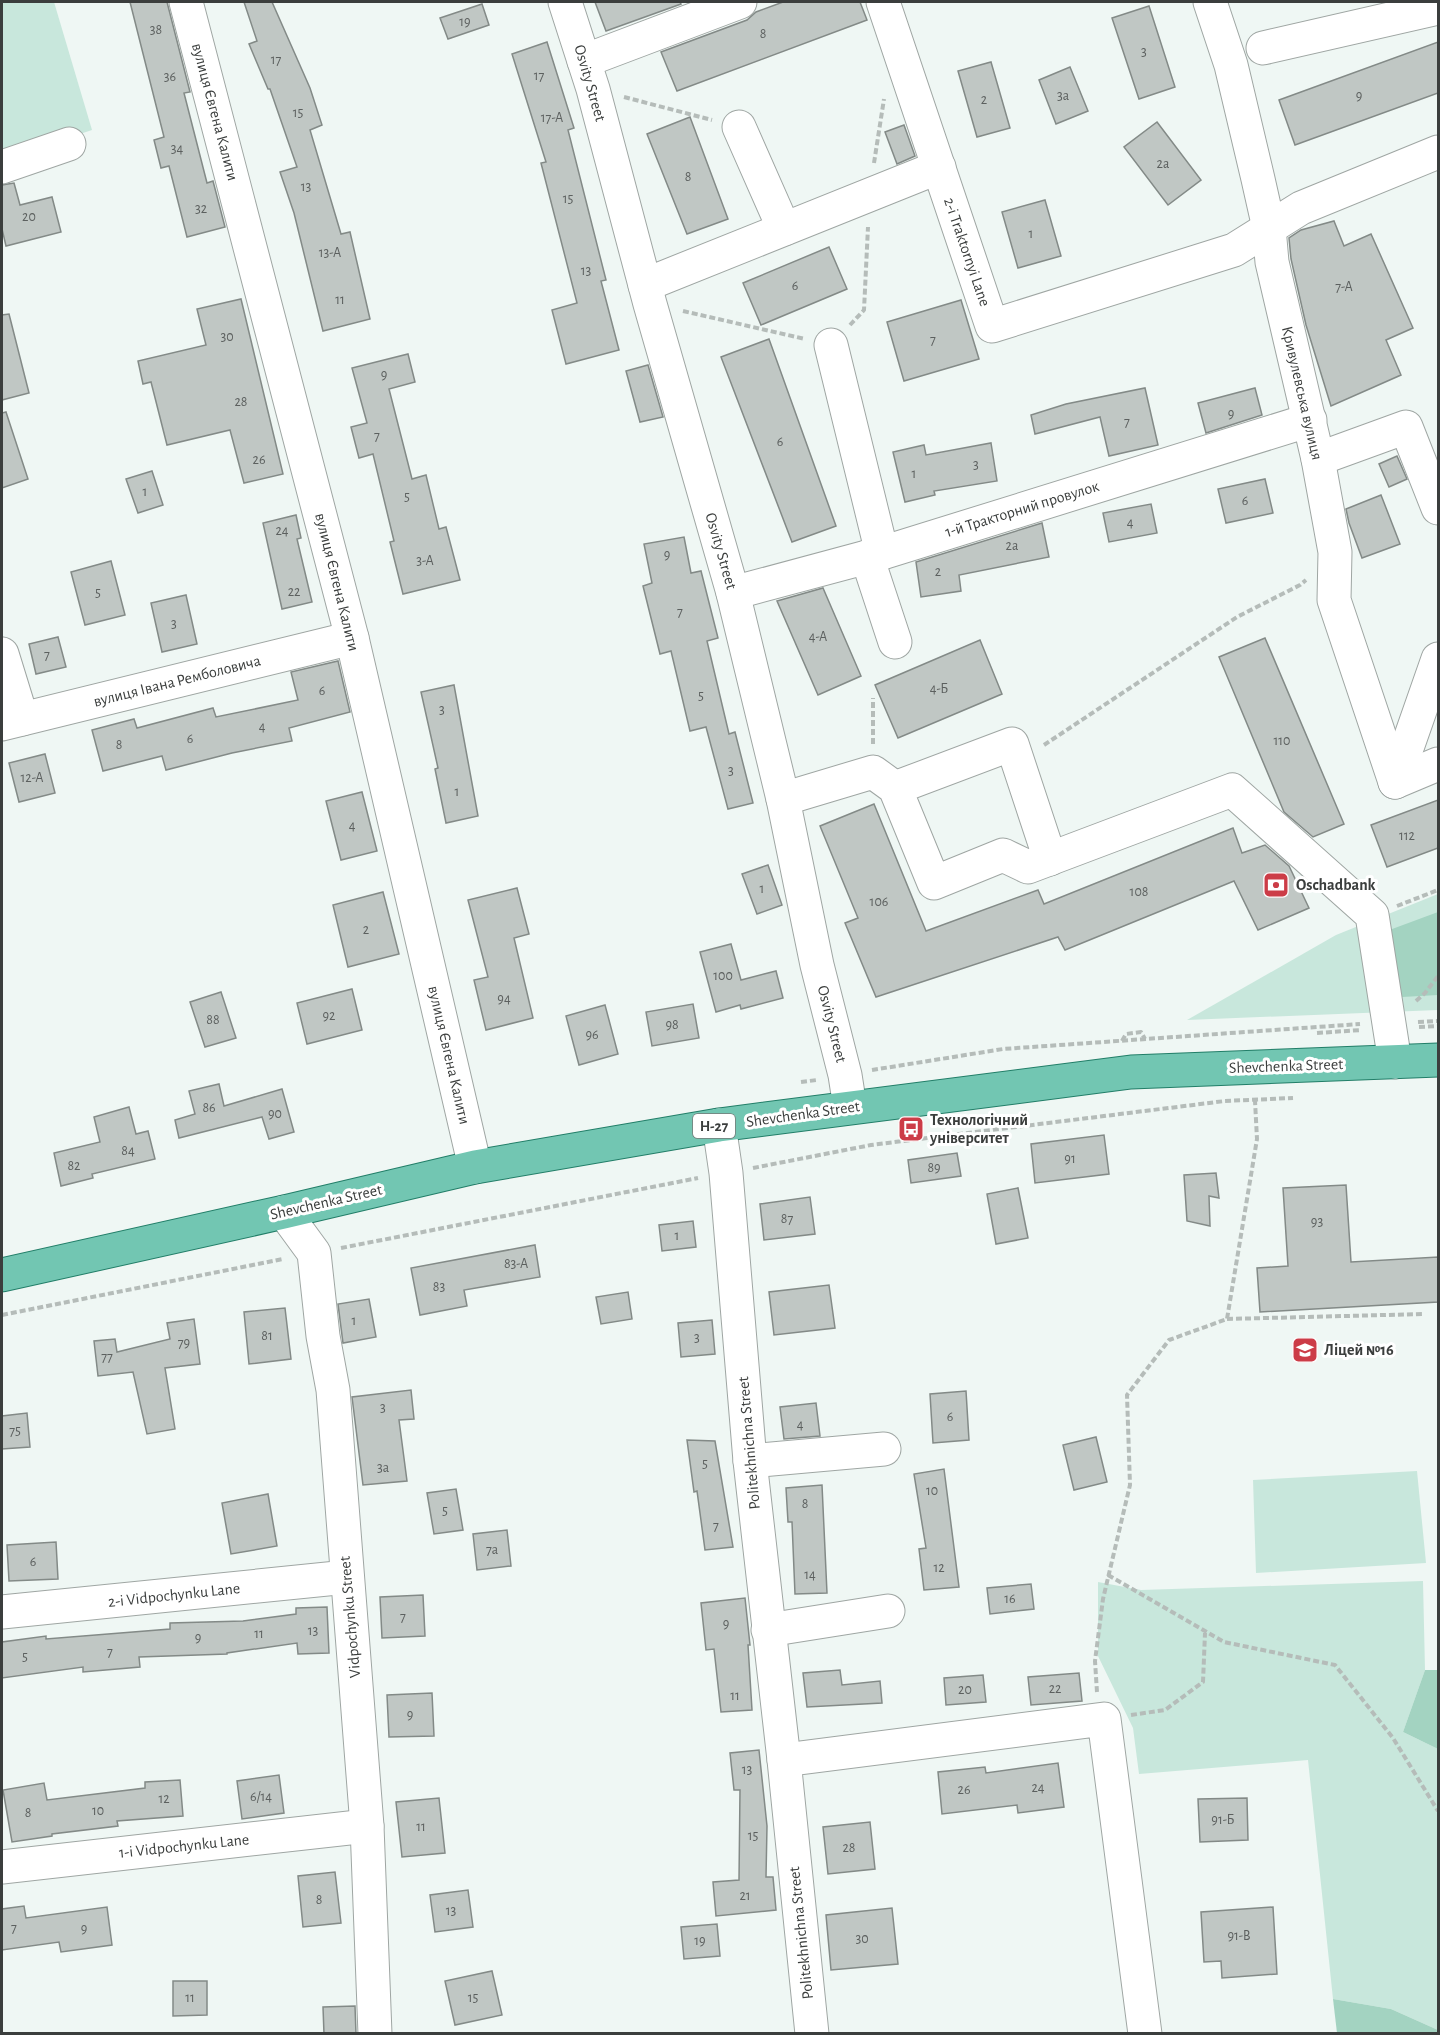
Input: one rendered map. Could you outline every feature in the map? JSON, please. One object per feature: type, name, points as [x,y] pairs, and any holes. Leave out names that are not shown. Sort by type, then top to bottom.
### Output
[{"type":"main road","name":"Shevchenka Street","points":[[2,1275],[475,1167],[719,1125],[1131,1072],[1438,1060]]},
{"type":"street","name":"вулиця Євгена Калити","points":[[186,2],[352,638],[475,1167]]},
{"type":"street","name":"Osvity Street","points":[[566,2],[589,75],[648,294],[733,593],[783,799],[817,965],[845,1076],[850,1107]]},
{"type":"street","points":[[589,75],[701,8],[740,2]]},
{"type":"street","name":"2-i Traktornyi Lane","points":[[883,2],[992,326],[1234,250],[1269,228]]},
{"type":"street","name":"Кривулевська вулиця","points":[[1210,2],[1231,64],[1269,228],[1272,262],[1310,420],[1335,552],[1334,600],[1395,782]]},
{"type":"street","points":[[1263,48],[1438,8]]},
{"type":"street","points":[[739,126],[784,229]]},
{"type":"street","points":[[2,166],[69,144]]},
{"type":"street","points":[[1269,228],[1301,208],[1438,152]]},
{"type":"street","points":[[648,294],[784,229],[939,167]]},
{"type":"street","points":[[831,345],[874,555],[895,642]]},
{"type":"street","name":"1-й Тракторний провулок","points":[[733,593],[874,555],[1310,420]]},
{"type":"street","points":[[1318,459],[1406,427],[1438,508]]},
{"type":"street","name":"вулиця Івана Ремболовича","points":[[12,722],[352,638]]},
{"type":"street","points":[[2,654],[12,722]]},
{"type":"street","points":[[1395,782],[1438,659]]},
{"type":"street","points":[[783,799],[884,780],[1012,744],[1050,859]]},
{"type":"street","points":[[1395,782],[1438,764]]},
{"type":"street","points":[[884,780],[934,883],[1003,855],[1028,867],[1232,790],[1372,915],[1395,1062]]},
{"type":"street","name":"Politekhnichna Street","points":[[719,1125],[726,1173],[750,1461],[812,2034]]},
{"type":"street","points":[[284,1212],[314,1253]]},
{"type":"street","name":"Vidpochynku Street","points":[[314,1253],[323,1336],[333,1390],[367,1826],[375,2034]]},
{"type":"street","points":[[750,1461],[884,1449]]},
{"type":"street","name":"2-i Vidpochynku Lane","points":[[2,1612],[347,1577]]},
{"type":"street","points":[[768,1630],[888,1611]]},
{"type":"street","points":[[784,1760],[1104,1719],[1144,2034]]},
{"type":"street","name":"1-i Vidpochynku Lane","points":[[2,1867],[367,1826]]},
{"type":"path","points":[[589,75],[739,126]]},
{"type":"path","points":[[648,294],[831,345],[864,310],[869,195],[885,92]]},
{"type":"path","points":[[1018,762],[1237,617],[1300,585],[1335,552]]},
{"type":"path","points":[[873,698],[884,780]]},
{"type":"path","points":[[1372,915],[1438,890]]},
{"type":"path","points":[[2,1315],[871,1145],[1213,1102],[1301,1097]]},
{"type":"path","points":[[1227,1319],[1257,1139],[1255,1101]]},
{"type":"path","points":[[1205,1633],[1203,1682],[1165,1710],[1104,1719],[1096,1690],[1095,1661],[1103,1599],[1130,1485],[1126,1395],[1169,1340],[1227,1319],[1424,1314]]},
{"type":"path","points":[[1108,1575],[1224,1642],[1335,1665],[1393,1738],[1438,1811]]},
{"type":"green space","points":[[2,2],[54,2],[92,130],[2,160]]},
{"type":"green space","points":[[1438,894],[1438,1010],[1187,1020],[1336,935]]},
{"type":"green space","points":[[1438,912],[1438,995],[1402,997],[1393,983],[1376,935]]},
{"type":"green space","points":[[1417,1471],[1426,1563],[1256,1573],[1253,1480]]},
{"type":"green space","points":[[1423,1581],[1425,1670],[1403,1732],[1438,1749],[1438,2030],[1391,2009],[1333,1999],[1308,1760],[1139,1774],[1133,1728],[1098,1656],[1098,1582],[1141,1590]]},
{"type":"green space","points":[[1425,1670],[1438,1670],[1438,1749],[1403,1732]]},
{"type":"green space","points":[[1333,1999],[1391,2009],[1438,2030],[1438,2033],[1337,2033]]},
{"type":"building","points":[[130,2],[167,2],[190,92],[184,93],[207,183],[213,181],[225,227],[187,237],[169,166],[161,168],[154,140],[164,137]]},
{"type":"building","points":[[244,2],[272,2],[310,88],[322,125],[310,130],[341,234],[350,232],[370,319],[323,331],[294,213],[280,172],[297,167],[270,89],[268,89],[249,44],[257,41]]},
{"type":"building","points":[[595,2],[680,2],[681,4],[606,31]]},
{"type":"building","points":[[783,2],[860,2],[867,20],[677,91],[661,52],[747,20],[756,12]]},
{"type":"building","points":[[482,4],[489,25],[448,39],[440,18]]},
{"type":"building","points":[[1149,6],[1175,87],[1139,99],[1112,18]]},
{"type":"building","points":[[547,42],[574,128],[568,130],[606,280],[601,281],[619,350],[566,364],[552,310],[577,303],[541,163],[546,162],[512,54]]},
{"type":"building","points":[[1438,42],[1438,93],[1295,145],[1279,100]]},
{"type":"building","points":[[991,62],[1010,128],[977,137],[958,71]]},
{"type":"building","points":[[1070,67],[1088,111],[1056,124],[1039,80]]},
{"type":"building","points":[[690,117],[728,219],[687,234],[647,134]]},
{"type":"building","points":[[1157,122],[1201,180],[1168,205],[1124,147]]},
{"type":"building","points":[[904,125],[915,156],[897,164],[885,132]]},
{"type":"building","points":[[14,183],[20,205],[52,197],[61,232],[6,246],[2,229],[2,185]]},
{"type":"building","points":[[1045,200],[1061,256],[1018,268],[1002,212]]},
{"type":"building","points":[[1334,221],[1344,246],[1371,234],[1413,328],[1386,340],[1401,375],[1331,406],[1306,325],[1291,259],[1289,238],[1301,230]]},
{"type":"building","points":[[829,247],[847,289],[761,325],[743,283]]},
{"type":"building","points":[[241,299],[283,474],[244,483],[230,430],[167,445],[151,382],[143,384],[138,361],[206,345],[197,309]]},
{"type":"building","points":[[961,300],[979,359],[904,381],[887,322]]},
{"type":"building","points":[[9,314],[29,393],[2,400],[2,315]]},
{"type":"building","points":[[769,339],[836,526],[792,542],[721,357]]},
{"type":"building","points":[[408,354],[415,382],[389,389],[412,479],[426,475],[439,529],[446,527],[460,580],[403,594],[390,542],[394,541],[373,454],[359,458],[351,427],[367,423],[352,368]]},
{"type":"building","points":[[648,365],[663,417],[640,422],[626,371]]},
{"type":"building","points":[[1145,388],[1158,445],[1109,456],[1100,417],[1035,434],[1031,415],[1066,404]]},
{"type":"building","points":[[1255,388],[1262,415],[1206,433],[1198,403]]},
{"type":"building","points":[[6,412],[28,479],[2,488],[2,413]]},
{"type":"building","points":[[991,443],[997,481],[934,491],[935,495],[905,502],[893,452],[924,445],[926,455]]},
{"type":"building","points":[[1397,456],[1407,479],[1389,487],[1379,464]]},
{"type":"building","points":[[152,471],[163,505],[138,513],[126,479]]},
{"type":"building","points":[[1265,479],[1273,513],[1226,523],[1218,489]]},
{"type":"building","points":[[1381,495],[1400,544],[1362,558],[1346,509]]},
{"type":"building","points":[[1151,504],[1157,533],[1109,542],[1103,513]]},
{"type":"building","points":[[296,515],[301,538],[297,539],[312,602],[282,609],[263,523]]},
{"type":"building","points":[[1042,523],[1049,557],[959,575],[961,591],[921,597],[916,562]]},
{"type":"building","points":[[684,537],[691,573],[701,571],[718,638],[707,641],[729,734],[735,732],[753,803],[728,809],[706,727],[690,731],[671,651],[660,654],[643,586],[652,583],[644,544]]},
{"type":"building","points":[[111,561],[125,615],[85,625],[71,572]]},
{"type":"building","points":[[823,588],[861,676],[818,695],[777,601]]},
{"type":"building","points":[[186,595],[197,644],[162,652],[151,603]]},
{"type":"building","points":[[58,637],[66,667],[36,674],[29,644]]},
{"type":"building","points":[[1265,638],[1344,824],[1313,837],[1284,812],[1219,657]]},
{"type":"building","points":[[980,640],[1002,694],[898,738],[875,685]]},
{"type":"building","points":[[338,661],[350,712],[289,728],[292,741],[166,770],[162,756],[103,771],[92,730],[134,719],[137,728],[213,708],[216,717],[298,700],[291,672]]},
{"type":"building","points":[[454,685],[478,816],[446,823],[435,769],[438,768],[421,692]]},
{"type":"building","points":[[45,754],[55,793],[19,802],[9,763]]},
{"type":"building","points":[[362,792],[377,851],[341,860],[326,801]]},
{"type":"building","points":[[1438,800],[1438,848],[1387,867],[1371,825]]},
{"type":"building","points":[[874,804],[926,931],[1038,890],[1044,904],[1233,828],[1242,853],[1265,845],[1289,866],[1309,908],[1258,930],[1234,881],[1065,950],[1058,937],[876,997],[845,923],[858,918],[820,826]]},
{"type":"building","points":[[768,865],[782,905],[757,914],[742,874]]},
{"type":"building","points":[[517,888],[529,934],[514,938],[533,1018],[486,1030],[474,980],[488,977],[468,900]]},
{"type":"building","points":[[383,892],[399,954],[348,967],[333,905]]},
{"type":"building","points":[[731,944],[741,980],[776,971],[783,998],[741,1009],[740,1005],[716,1012],[700,952]]},
{"type":"building","points":[[352,989],[362,1030],[307,1044],[297,1003]]},
{"type":"building","points":[[221,992],[236,1038],[205,1047],[190,1002]]},
{"type":"building","points":[[693,1004],[699,1038],[652,1046],[646,1012]]},
{"type":"building","points":[[605,1005],[618,1054],[579,1065],[566,1016]]},
{"type":"building","points":[[219,1084],[224,1106],[282,1089],[294,1132],[269,1139],[262,1117],[179,1138],[175,1120],[195,1114],[189,1091]]},
{"type":"building","points":[[129,1107],[136,1134],[148,1131],[155,1159],[92,1174],[93,1178],[61,1186],[54,1153],[100,1142],[94,1117]]},
{"type":"building","points":[[1104,1135],[1109,1174],[1035,1183],[1031,1144]]},
{"type":"building","points":[[957,1153],[961,1176],[911,1183],[908,1160]]},
{"type":"building","points":[[1216,1173],[1219,1198],[1209,1196],[1210,1226],[1187,1221],[1184,1175]]},
{"type":"building","points":[[1346,1185],[1351,1262],[1438,1257],[1438,1302],[1260,1312],[1257,1268],[1288,1266],[1283,1188]]},
{"type":"building","points":[[1018,1188],[1028,1238],[996,1244],[987,1194]]},
{"type":"building","points":[[810,1197],[815,1234],[764,1240],[760,1204]]},
{"type":"building","points":[[693,1221],[696,1247],[662,1251],[659,1225]]},
{"type":"building","points":[[535,1245],[540,1277],[464,1290],[467,1306],[420,1315],[411,1268]]},
{"type":"building","points":[[829,1285],[835,1328],[774,1335],[769,1292]]},
{"type":"building","points":[[628,1292],[632,1319],[601,1324],[596,1297]]},
{"type":"building","points":[[369,1299],[376,1337],[343,1343],[338,1304]]},
{"type":"building","points":[[285,1308],[291,1359],[249,1364],[244,1312]]},
{"type":"building","points":[[194,1319],[200,1364],[165,1368],[175,1429],[147,1434],[133,1372],[98,1376],[94,1341],[115,1339],[117,1352],[170,1339],[167,1323]]},
{"type":"building","points":[[712,1320],[715,1354],[681,1357],[678,1323]]},
{"type":"building","points":[[411,1390],[414,1419],[399,1420],[407,1481],[363,1485],[352,1397]]},
{"type":"building","points":[[966,1391],[969,1440],[933,1443],[930,1394]]},
{"type":"building","points":[[816,1403],[820,1436],[784,1439],[780,1407]]},
{"type":"building","points":[[27,1413],[30,1447],[2,1449],[2,1416]]},
{"type":"building","points":[[1096,1437],[1107,1482],[1074,1490],[1063,1445]]},
{"type":"building","points":[[687,1440],[715,1441],[733,1547],[705,1550]]},
{"type":"building","points":[[944,1469],[959,1587],[924,1590],[919,1549],[926,1548],[914,1474]]},
{"type":"building","points":[[822,1485],[827,1593],[795,1594],[792,1522],[788,1522],[786,1488]]},
{"type":"building","points":[[456,1489],[463,1530],[434,1534],[427,1493]]},
{"type":"building","points":[[268,1494],[277,1546],[231,1554],[222,1503]]},
{"type":"building","points":[[507,1530],[511,1566],[477,1570],[473,1534]]},
{"type":"building","points":[[56,1542],[58,1579],[9,1581],[7,1545]]},
{"type":"building","points":[[1031,1584],[1034,1609],[990,1614],[987,1588]]},
{"type":"building","points":[[423,1595],[425,1636],[382,1638],[380,1597]]},
{"type":"building","points":[[745,1598],[750,1645],[748,1645],[752,1710],[721,1712],[714,1649],[706,1650],[701,1603]]},
{"type":"building","points":[[327,1607],[329,1653],[298,1654],[297,1643],[227,1654],[139,1657],[140,1667],[83,1672],[83,1667],[2,1678],[2,1642],[46,1636],[46,1639],[170,1629],[170,1623],[243,1621],[296,1614],[296,1608]]},
{"type":"building","points":[[840,1670],[842,1685],[880,1681],[882,1703],[807,1707],[803,1673]]},
{"type":"building","points":[[1079,1673],[1082,1701],[1031,1705],[1028,1677]]},
{"type":"building","points":[[983,1675],[986,1702],[946,1705],[944,1678]]},
{"type":"building","points":[[432,1693],[434,1736],[389,1737],[387,1695]]},
{"type":"building","points":[[759,1750],[767,1826],[766,1877],[773,1877],[776,1910],[716,1916],[713,1882],[739,1880],[740,1790],[734,1790],[730,1753]]},
{"type":"building","points":[[1058,1763],[1064,1807],[1018,1813],[1017,1805],[942,1814],[938,1772],[985,1767],[986,1773]]},
{"type":"building","points":[[279,1775],[284,1813],[242,1819],[237,1781]]},
{"type":"building","points":[[180,1780],[183,1816],[117,1821],[118,1826],[52,1834],[52,1836],[12,1842],[3,1790],[44,1783],[47,1800],[145,1788],[145,1782]]},
{"type":"building","points":[[439,1798],[445,1853],[402,1857],[396,1802]]},
{"type":"building","points":[[1247,1798],[1248,1840],[1200,1842],[1198,1799]]},
{"type":"building","points":[[870,1822],[875,1869],[828,1874],[823,1827]]},
{"type":"building","points":[[335,1872],[341,1923],[303,1927],[298,1876]]},
{"type":"building","points":[[468,1890],[473,1927],[435,1932],[430,1895]]},
{"type":"building","points":[[24,1906],[26,1918],[107,1907],[112,1945],[61,1952],[59,1942],[2,1950],[2,1909]]},
{"type":"building","points":[[1273,1907],[1277,1974],[1222,1978],[1221,1961],[1204,1962],[1201,1912]]},
{"type":"building","points":[[892,1908],[898,1964],[831,1970],[826,1915]]},
{"type":"building","points":[[717,1924],[720,1956],[684,1959],[681,1927]]},
{"type":"building","points":[[492,1971],[502,2015],[455,2025],[445,1981]]},
{"type":"building","points":[[173,1981],[207,1981],[207,2015],[173,2016]]},
{"type":"building","points":[[355,2006],[356,2034],[324,2034],[323,2007]]},
{"type":"place","name":"Oschadbank","points":[[1276,885]]},
{"type":"place","name":"Технологічний університет","points":[[911,1129]]},
{"type":"place","name":"Ліцей №16","points":[[1305,1350]]}]
